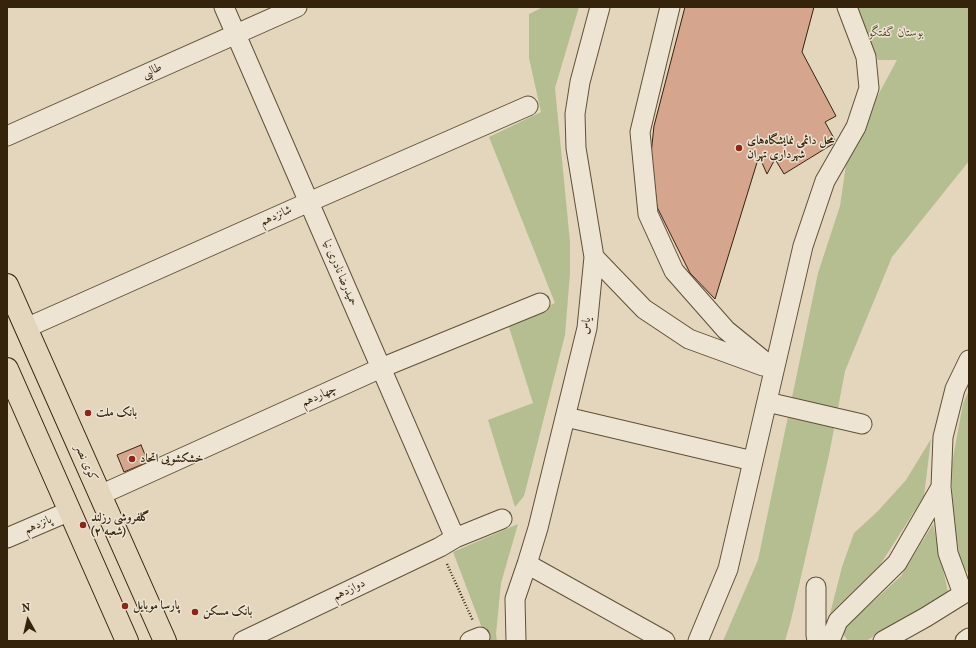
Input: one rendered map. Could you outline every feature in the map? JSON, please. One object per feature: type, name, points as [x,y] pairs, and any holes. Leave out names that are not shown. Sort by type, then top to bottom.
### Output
[{"type":"main road","name":"کوی نصر","points":[[7,285],[165,641]]},
{"type":"main road","points":[[7,368],[127,641]]},
{"type":"street","name":"حمیدرضا نادری نیا","points":[[224,7],[381,368],[448,543]]},
{"type":"street","name":"طالبی","points":[[7,136],[297,7]]},
{"type":"street","name":"یاس","points":[[516,641],[515,599],[538,528],[587,328],[594,257],[576,148],[575,114],[580,82],[600,7]]},
{"type":"street","points":[[670,7],[640,132],[648,214],[674,271],[726,330],[774,370]]},
{"type":"street","points":[[698,641],[728,569],[803,246],[825,181],[856,127],[869,88],[866,57],[847,7]]},
{"type":"street","name":"شانزدهم","points":[[26,328],[528,106]]},
{"type":"street","points":[[594,257],[644,309],[689,339],[774,370]]},
{"type":"street","name":"چهاردهم","points":[[100,495],[381,368],[540,303]]},
{"type":"street","points":[[883,641],[966,592],[948,553],[941,487],[944,438],[955,389],[969,360]]},
{"type":"street","points":[[767,402],[862,424]]},
{"type":"street","points":[[566,417],[753,461]]},
{"type":"street","points":[[822,639],[838,621],[897,563],[941,487]]},
{"type":"street","name":"پانزدهم","points":[[7,538],[70,511]]},
{"type":"street","name":"دوازدهم","points":[[243,641],[448,543],[502,519]]},
{"type":"street","points":[[527,564],[665,641]]},
{"type":"street","points":[[816,587],[822,639]]},
{"type":"street","points":[[964,641],[969,638]]},
{"type":"path","points":[[448,543],[475,639]]},
{"type":"green space","points":[[543,7],[579,7],[555,88],[570,242],[570,273],[565,335],[524,496],[515,507],[488,420],[533,403],[508,324],[555,303],[489,137],[541,112],[529,58],[529,14]]},
{"type":"green space","name":"بوستان گفتگو","points":[[857,7],[969,7],[969,161],[892,257],[845,371],[829,455],[785,641],[723,641],[758,560],[818,273],[840,206],[848,151],[897,60],[878,60]]},
{"type":"green space","points":[[969,390],[969,573],[961,567],[952,508],[952,463],[963,404]]},
{"type":"green space","points":[[931,439],[924,496],[880,565],[830,614],[842,567],[854,533],[877,512],[906,480]]},
{"type":"green space","points":[[518,524],[501,583],[496,634],[497,641],[487,641],[453,552]]},
{"type":"green space","points":[[933,524],[948,592],[866,641],[848,641],[841,631],[901,576]]},
{"type":"building","name":"محل دائمی نمایشگاه‌های شهرداری تهران","points":[[685,7],[814,7],[802,52],[836,116],[825,122],[836,142],[784,174],[775,159],[767,174],[759,156],[715,299],[690,273],[657,207],[651,154],[654,126]]},
{"type":"building","name":"خشکشویی اتحاد","points":[[141,445],[148,462],[124,472],[117,455]]},
{"type":"place","name":"محل دائمی نمایشگاه‌های شهرداری تهران","points":[[739,148]]},
{"type":"place","name":"بانک ملت","points":[[88,413]]},
{"type":"place","name":"خشکشویی اتحاد","points":[[132,459]]},
{"type":"place","name":"گلفروشی رزلند (شعبه ۲)","points":[[83,525]]},
{"type":"place","name":"پارسا موبایل","points":[[125,606]]},
{"type":"place","name":"بانک مسکن","points":[[195,612]]}]
